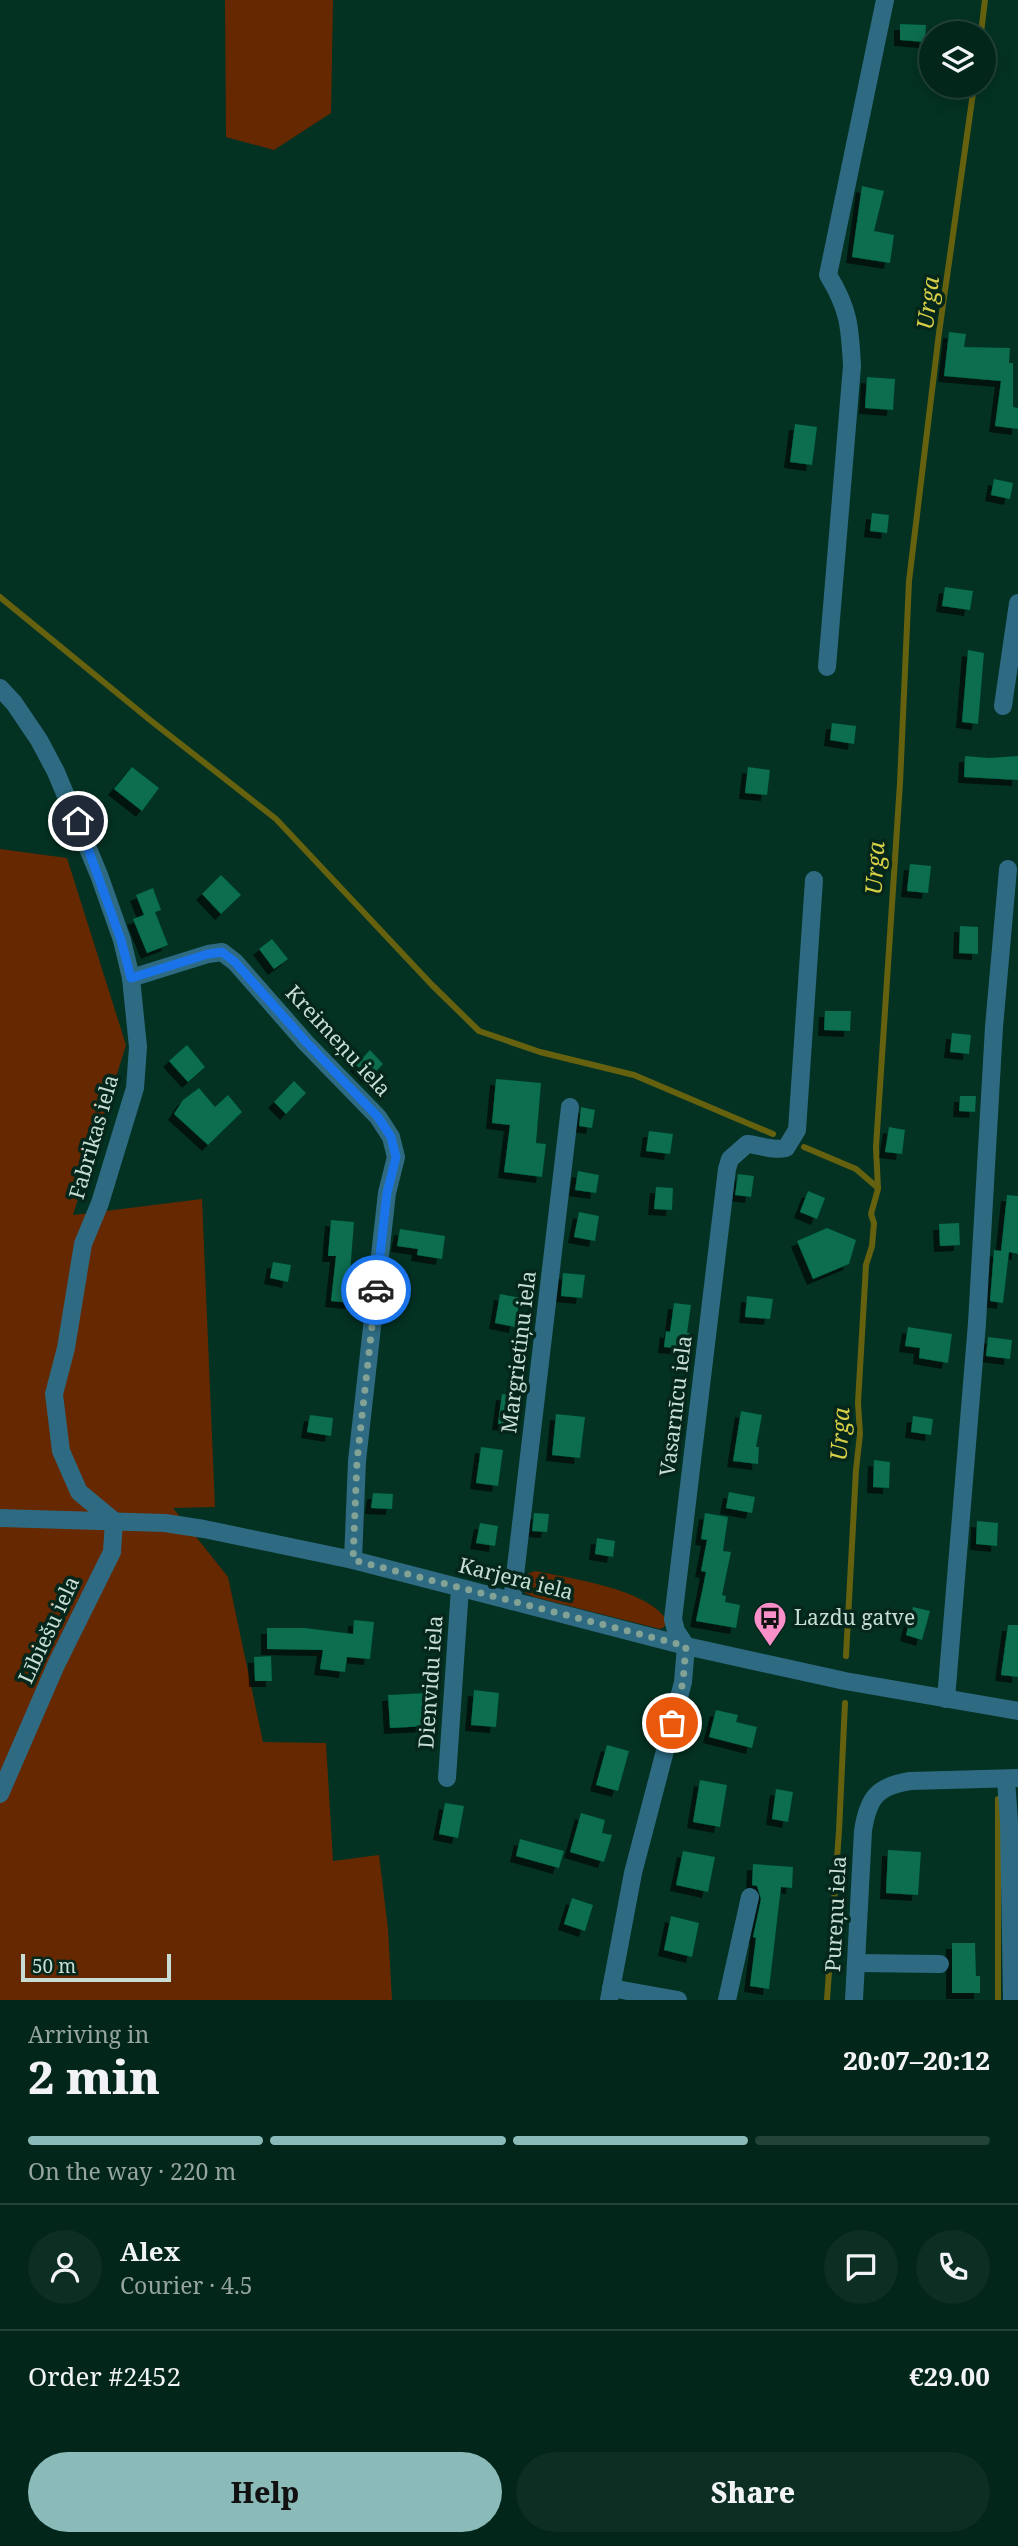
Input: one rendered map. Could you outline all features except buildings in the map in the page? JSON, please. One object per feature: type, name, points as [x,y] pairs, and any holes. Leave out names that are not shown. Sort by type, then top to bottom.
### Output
[{"type":"street","points":[[827,667],[852,366],[850,323],[840,294],[828,275],[885,0]]},
{"type":"street","points":[[1003,706],[1018,603]]},
{"type":"street","name":"Fabrikas iela","points":[[0,688],[14,703],[39,740],[56,772],[99,875],[131,978],[138,1047],[135,1088],[104,1192],[83,1244],[66,1348],[54,1394],[61,1451],[79,1492],[114,1521]]},
{"type":"street","points":[[946,1699],[977,1324],[994,1027],[1008,869]]},
{"type":"street","name":"Vasarnīcu iela","points":[[686,1646],[676,1631],[674,1619],[727,1169],[730,1159],[747,1144],[762,1145],[775,1150],[786,1148],[797,1130],[814,880]]},
{"type":"street","name":"Kreimeņu iela","points":[[131,978],[222,952],[235,962],[378,1117],[391,1137],[396,1157],[387,1193],[357,1461],[353,1560]]},
{"type":"street","name":"Margrietiņu iela","points":[[512,1601],[570,1107]]},
{"type":"street","name":"Karjera iela","points":[[0,1518],[165,1523],[204,1529],[353,1560],[686,1646],[845,1681],[1018,1710]]},
{"type":"street","name":"Lībiešu iela","points":[[0,1794],[56,1665],[111,1552],[114,1521]]},
{"type":"street","name":"Dienvidu iela","points":[[447,1778],[460,1588]]},
{"type":"street","points":[[678,2000],[610,1994],[633,1873],[683,1682],[686,1646]]},
{"type":"street","points":[[1012,1779],[1009,1822],[1012,2000]]},
{"type":"street","name":"Pureņu iela","points":[[854,2000],[863,1831],[865,1814],[871,1800],[884,1788],[894,1784],[930,1780],[1012,1779]]},
{"type":"street","points":[[727,2000],[750,1897]]},
{"type":"street","points":[[856,1963],[940,1964]]},
{"type":"shaded area","points":[[225,0],[333,0],[331,113],[274,150],[226,137]]},
{"type":"shaded area","points":[[0,849],[67,858],[126,1045],[73,1215],[202,1199],[215,1507],[173,1508],[228,1577],[263,1742],[326,1743],[333,1861],[379,1855],[388,1929],[392,2000],[0,2000]]},
{"type":"shaded area","points":[[536,1571],[607,1586],[642,1600],[657,1609],[667,1620],[660,1629],[534,1597],[525,1593],[520,1585],[526,1574]]},
{"type":"waterway","name":"Urga","points":[[982,21],[985,0]]},
{"type":"waterway","name":"Urga","points":[[846,1656],[860,1434],[858,1403],[866,1265],[872,1246],[874,1223],[871,1214],[878,1189],[876,1147],[900,783],[909,581],[939,333],[972,98]]},
{"type":"waterway","points":[[0,597],[276,819],[432,985],[479,1031],[540,1052],[634,1075],[773,1134]]},
{"type":"waterway","points":[[804,1147],[856,1169],[878,1188]]},
{"type":"waterway","name":"Urga","points":[[827,2000],[845,1703]]},
{"type":"waterway","points":[[998,1799],[998,2000]]},
{"type":"way so far","points":[[376,1290],[357,1461],[353,1560],[686,1646],[683,1682],[672,1723]]},
{"type":"place","name":"Lazdu gatve","points":[[770,1648]]},
{"type":"route","points":[[78,821],[121,940],[131,978],[222,952],[235,962],[378,1117],[391,1137],[396,1157],[387,1193],[376,1290]]}]
